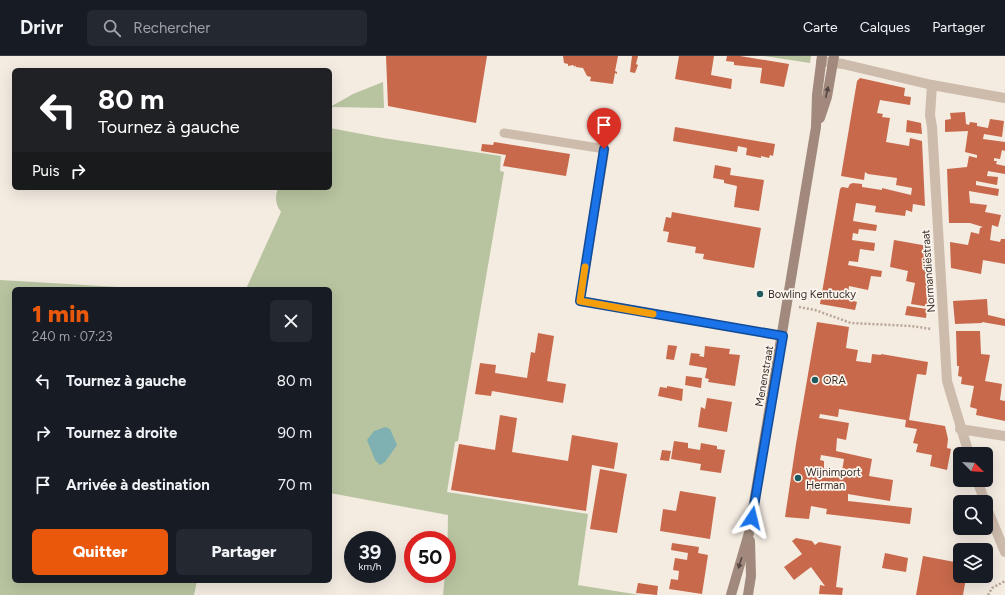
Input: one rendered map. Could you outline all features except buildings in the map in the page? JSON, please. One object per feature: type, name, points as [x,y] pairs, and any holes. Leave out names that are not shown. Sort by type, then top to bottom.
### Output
[{"type":"main road","name":"Menenstraat","points":[[731,595],[749,533],[783,336],[816,127],[817,95],[822,59]]},
{"type":"main road","name":"Menenstraat","points":[[816,127],[827,97],[834,59]]},
{"type":"main road","name":"Menenstraat","points":[[748,595],[752,576],[749,533]]},
{"type":"street","points":[[822,59],[834,59],[932,85],[1005,98]]},
{"type":"street","name":"Normandiëstraat","points":[[932,85],[930,115],[948,381],[960,429],[966,447]]},
{"type":"street","points":[[960,429],[1005,436]]},
{"type":"street","points":[[993,523],[1005,552]]},
{"type":"lane","points":[[504,133],[604,149],[580,301],[783,336]]},
{"type":"path","points":[[788,305],[815,310],[851,324],[911,326],[944,332]]},
{"type":"path","points":[[988,595],[992,588],[1005,581]]},
{"type":"green space","points":[[764,56],[811,56],[810,63]]},
{"type":"green space","points":[[383,82],[384,108],[332,107],[353,94]]},
{"type":"green space","points":[[332,128],[383,138],[501,156],[500,171],[504,172],[458,441],[455,442],[447,492],[588,514],[578,585],[640,595],[443,595],[444,583],[456,583],[456,531],[448,531],[448,515],[332,493],[332,287],[247,287],[281,212],[276,200],[277,190],[332,190]]},
{"type":"green space","points":[[0,280],[118,287],[12,287],[12,583],[197,583],[194,595],[0,595]]},
{"type":"water","points":[[385,427],[390,429],[397,445],[385,462],[380,465],[375,460],[367,440],[374,431]]},
{"type":"slow traffic","points":[[585,267],[580,301],[653,314]]},
{"type":"place","name":"Bowling Kentucky","points":[[760,294]]},
{"type":"place","name":"ORA","points":[[815,380]]},
{"type":"place","name":"Wijnimport Herman","points":[[798,478]]},
{"type":"route","points":[[604,149],[580,301],[783,336],[752,518]]}]
